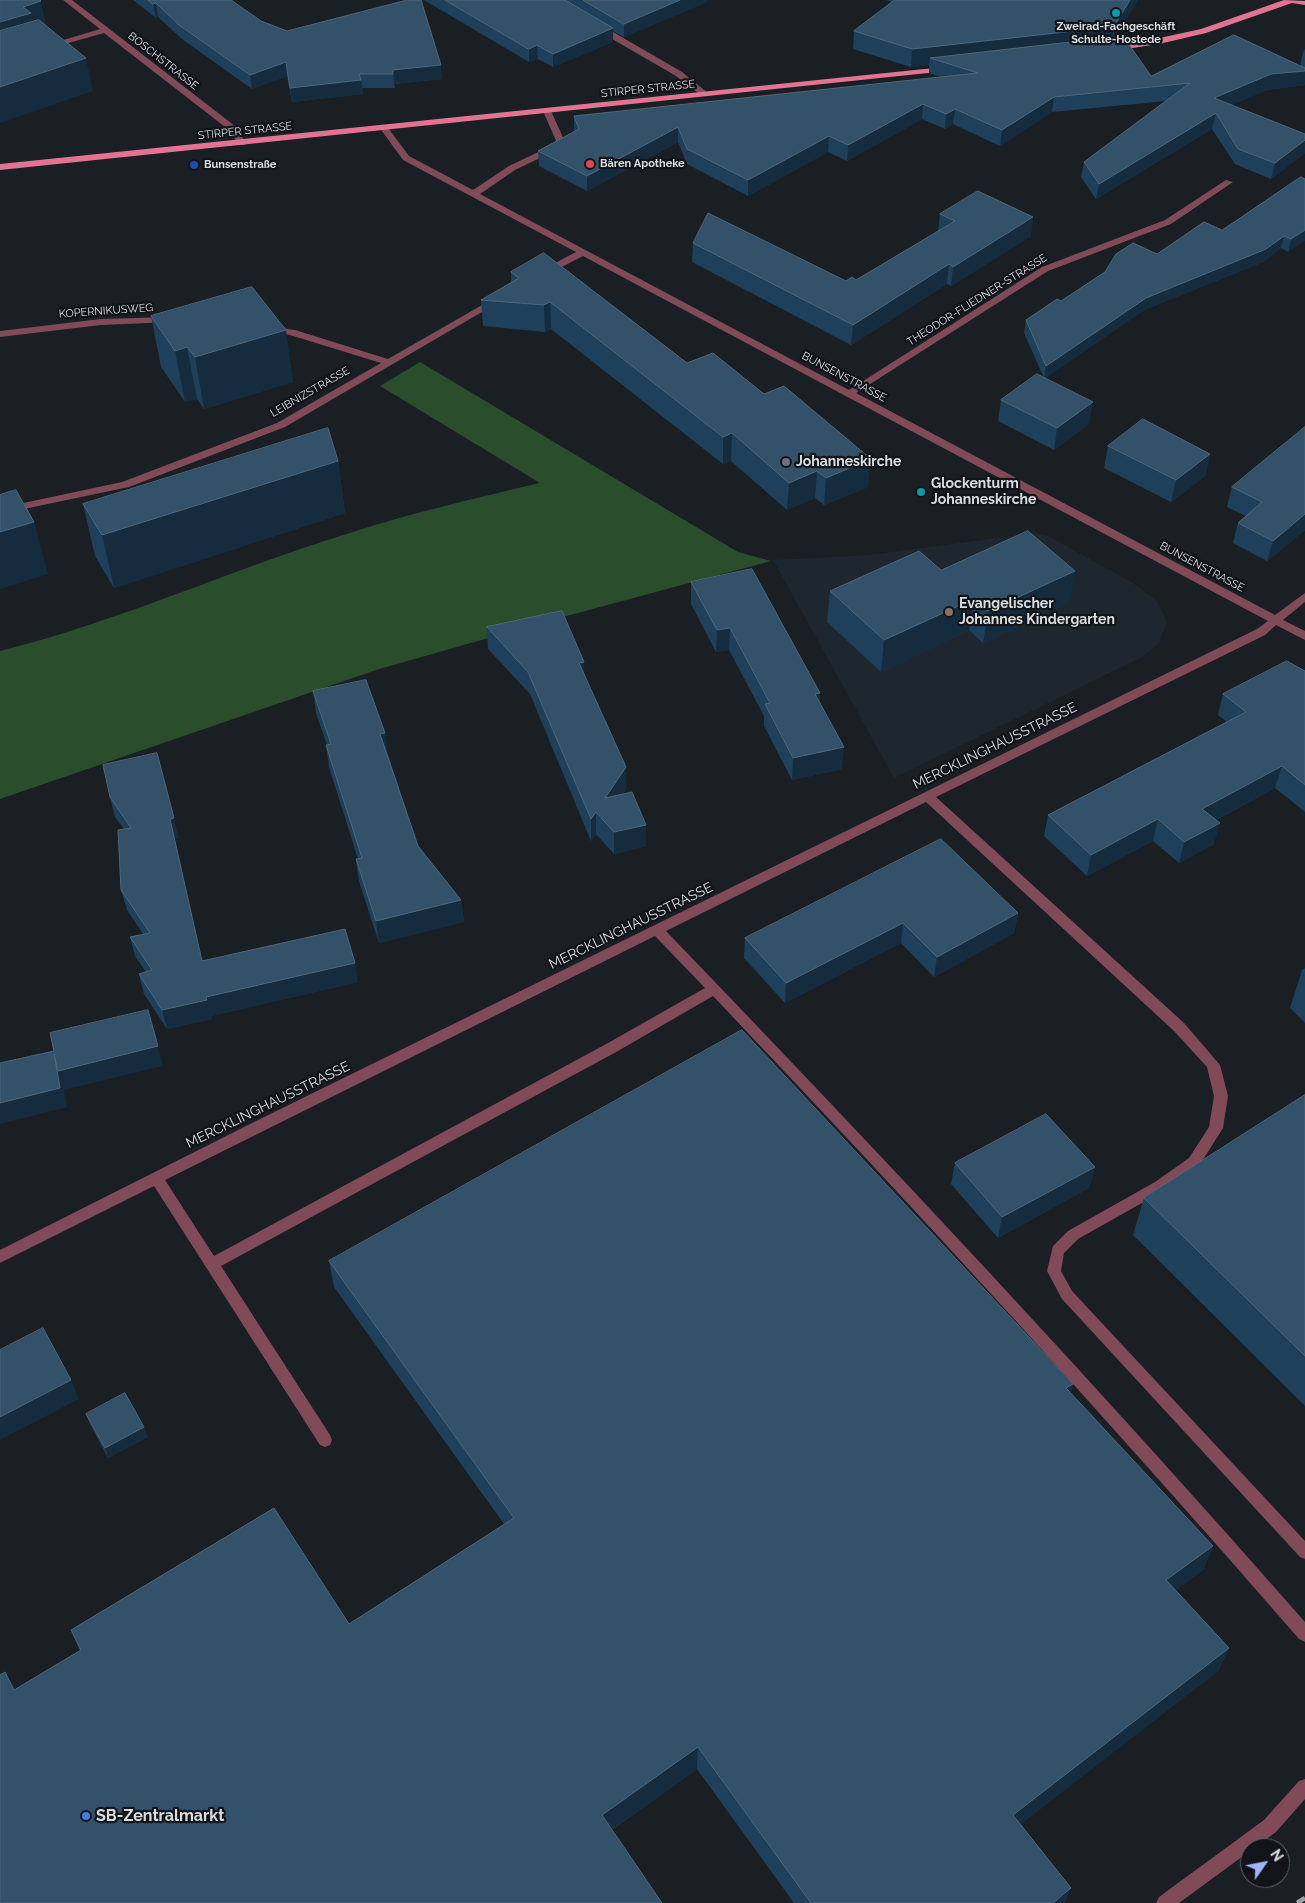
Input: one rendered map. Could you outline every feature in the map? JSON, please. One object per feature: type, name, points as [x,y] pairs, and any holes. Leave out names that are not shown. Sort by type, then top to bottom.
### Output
[{"type":"main road","points":[[1106,50],[1145,45],[1208,32],[1291,0],[1305,2]]},
{"type":"main road","name":"STIRPER STRASSE","points":[[0,167],[951,68]]},
{"type":"street","name":"BOSCHSTRASSE","points":[[67,0],[232,128],[242,143]]},
{"type":"street","points":[[593,25],[679,74],[705,94]]},
{"type":"street","points":[[44,49],[105,30]]},
{"type":"street","points":[[474,194],[512,168],[551,151],[562,144],[547,110]]},
{"type":"street","name":"BUNSENSTRASSE","points":[[383,127],[406,158],[1305,636]]},
{"type":"street","name":"THEODOR-FLIEDNER-STRASSE","points":[[849,394],[1045,269],[1168,222],[1229,182]]},
{"type":"street","points":[[534,278],[583,252]]},
{"type":"street","name":"LEIBNIZSTRASSE","points":[[0,511],[125,485],[281,425],[509,293]]},
{"type":"street","name":"KOPERNIKUSWEG","points":[[0,334],[101,322],[179,320]]},
{"type":"street","points":[[255,326],[292,332],[388,362]]},
{"type":"street","name":"MERCKLINGHAUSSTRASSE","points":[[0,1257],[156,1178],[1261,632],[1305,596]]},
{"type":"street","points":[[927,796],[1179,1027],[1214,1065],[1222,1096],[1216,1128],[1194,1162],[1160,1186],[1073,1235],[1058,1250],[1054,1271],[1067,1295],[1305,1552]]},
{"type":"street","points":[[657,930],[892,1176],[1178,1488],[1305,1634]]},
{"type":"street","points":[[212,1264],[613,1047],[714,989]]},
{"type":"street","points":[[156,1178],[325,1440]]},
{"type":"street","points":[[1165,1903],[1270,1826],[1305,1787]]},
{"type":"shaded area","points":[[1035,533],[1048,536],[1133,583],[1157,601],[1167,622],[1159,643],[1142,657],[894,778],[773,560],[870,555]]},
{"type":"green space","points":[[420,362],[738,552],[771,561],[376,670],[0,799],[0,651],[89,625],[309,546],[376,525],[540,483],[380,386]]},
{"type":"building","points":[[0,0],[41,1],[23,7],[31,13],[0,22]]},
{"type":"building","points":[[148,0],[231,0],[261,21],[287,31],[407,0],[421,0],[441,65],[393,70],[393,74],[359,74],[361,80],[290,88],[286,62],[250,75],[179,25],[156,3],[153,4]]},
{"type":"building","points":[[445,0],[565,0],[613,28],[553,54],[537,45],[529,49]]},
{"type":"building","points":[[583,0],[680,0],[624,24]]},
{"type":"building","points":[[895,0],[1130,0],[1116,23],[1119,26],[912,49],[854,31]]},
{"type":"building","points":[[39,20],[86,58],[0,87],[0,31]]},
{"type":"building","points":[[1234,35],[1305,68],[1305,71],[1271,74],[1214,98],[1305,134],[1305,140],[1275,163],[1238,149],[1216,113],[1099,184],[1084,162],[1190,83],[1054,97],[1002,130],[955,109],[946,114],[923,104],[848,145],[829,136],[748,180],[687,149],[678,127],[587,176],[538,151],[579,129],[574,116],[978,73],[930,58],[1123,36],[1151,76]]},
{"type":"building","points":[[1301,177],[1305,179],[1305,230],[1291,239],[1284,236],[1266,249],[1146,298],[1046,366],[1026,320],[1057,299],[1061,301],[1105,272],[1116,254],[1133,243],[1157,254],[1204,222],[1222,230]]},
{"type":"building","points":[[978,191],[1033,217],[953,267],[949,264],[853,325],[693,243],[708,213],[846,281],[852,277],[856,280],[955,221],[940,214]]},
{"type":"building","points":[[544,253],[687,363],[713,353],[764,394],[784,386],[871,459],[826,478],[817,471],[789,483],[732,433],[723,437],[550,302],[544,305],[481,300],[519,278],[511,272]]},
{"type":"building","points":[[252,287],[286,330],[195,357],[187,347],[175,351],[151,316]]},
{"type":"building","points":[[1037,374],[1093,402],[1057,428],[1001,400]]},
{"type":"building","points":[[1143,419],[1210,454],[1176,480],[1108,446]]},
{"type":"building","points":[[1305,427],[1305,514],[1273,541],[1238,523],[1262,502],[1232,487]]},
{"type":"building","points":[[328,428],[338,461],[102,535],[83,504]]},
{"type":"building","points":[[16,490],[34,522],[0,532],[0,495]]},
{"type":"building","points":[[1028,531],[1075,571],[988,611],[974,599],[884,640],[830,591],[919,551],[941,570]]},
{"type":"building","points":[[752,569],[820,693],[815,694],[844,747],[793,758],[765,704],[770,703],[730,628],[717,630],[691,582]]},
{"type":"building","points":[[562,611],[584,662],[579,663],[626,767],[605,798],[632,792],[646,825],[614,832],[596,812],[591,819],[528,672],[487,627]]},
{"type":"building","points":[[1287,661],[1305,671],[1305,785],[1282,766],[1202,809],[1220,823],[1184,842],[1158,819],[1091,855],[1048,815],[1246,712],[1223,694]]},
{"type":"building","points":[[366,680],[385,733],[380,734],[418,846],[461,900],[376,921],[356,859],[362,858],[326,745],[331,744],[313,691]]},
{"type":"building","points":[[157,753],[174,818],[170,819],[202,961],[345,929],[355,963],[206,997],[207,1000],[162,1010],[139,974],[152,970],[130,937],[150,933],[121,890],[118,830],[131,828],[110,797],[103,765]]},
{"type":"building","points":[[941,839],[1018,913],[937,957],[903,923],[786,983],[745,938]]},
{"type":"building","points":[[148,1010],[158,1046],[58,1071],[54,1054],[60,1088],[0,1103],[0,1063],[54,1051],[50,1033]]},
{"type":"building","points":[[742,1030],[1073,1384],[1066,1388],[1213,1546],[1166,1580],[1229,1648],[1013,1815],[1071,1888],[1053,1903],[811,1903],[698,1747],[602,1815],[662,1903],[0,1903],[0,1675],[5,1672],[14,1690],[81,1650],[71,1630],[274,1508],[349,1624],[514,1518],[329,1261]]},
{"type":"building","points":[[1305,1095],[1305,1356],[1144,1198]]},
{"type":"building","points":[[1046,1114],[1095,1167],[1002,1217],[955,1163]]},
{"type":"building","points":[[43,1328],[71,1380],[0,1417],[0,1350]]},
{"type":"building","points":[[125,1393],[144,1427],[105,1448],[86,1414]]},
{"type":"railway","points":[[1297,1903],[1305,1898]]},
{"type":"place","name":"Zweirad-Fachgeschäft Schulte-Hostede","points":[[1116,13]]},
{"type":"place","name":"Bären Apotheke","points":[[590,164]]},
{"type":"place","name":"Bunsenstraße","points":[[194,165]]},
{"type":"place","name":"Johanneskirche","points":[[786,462]]},
{"type":"place","name":"Glockenturm Johanneskirche","points":[[921,492]]},
{"type":"place","name":"Evangelischer Johannes Kindergarten","points":[[949,612]]},
{"type":"place","name":"SB-Zentralmarkt","points":[[86,1816]]}]
